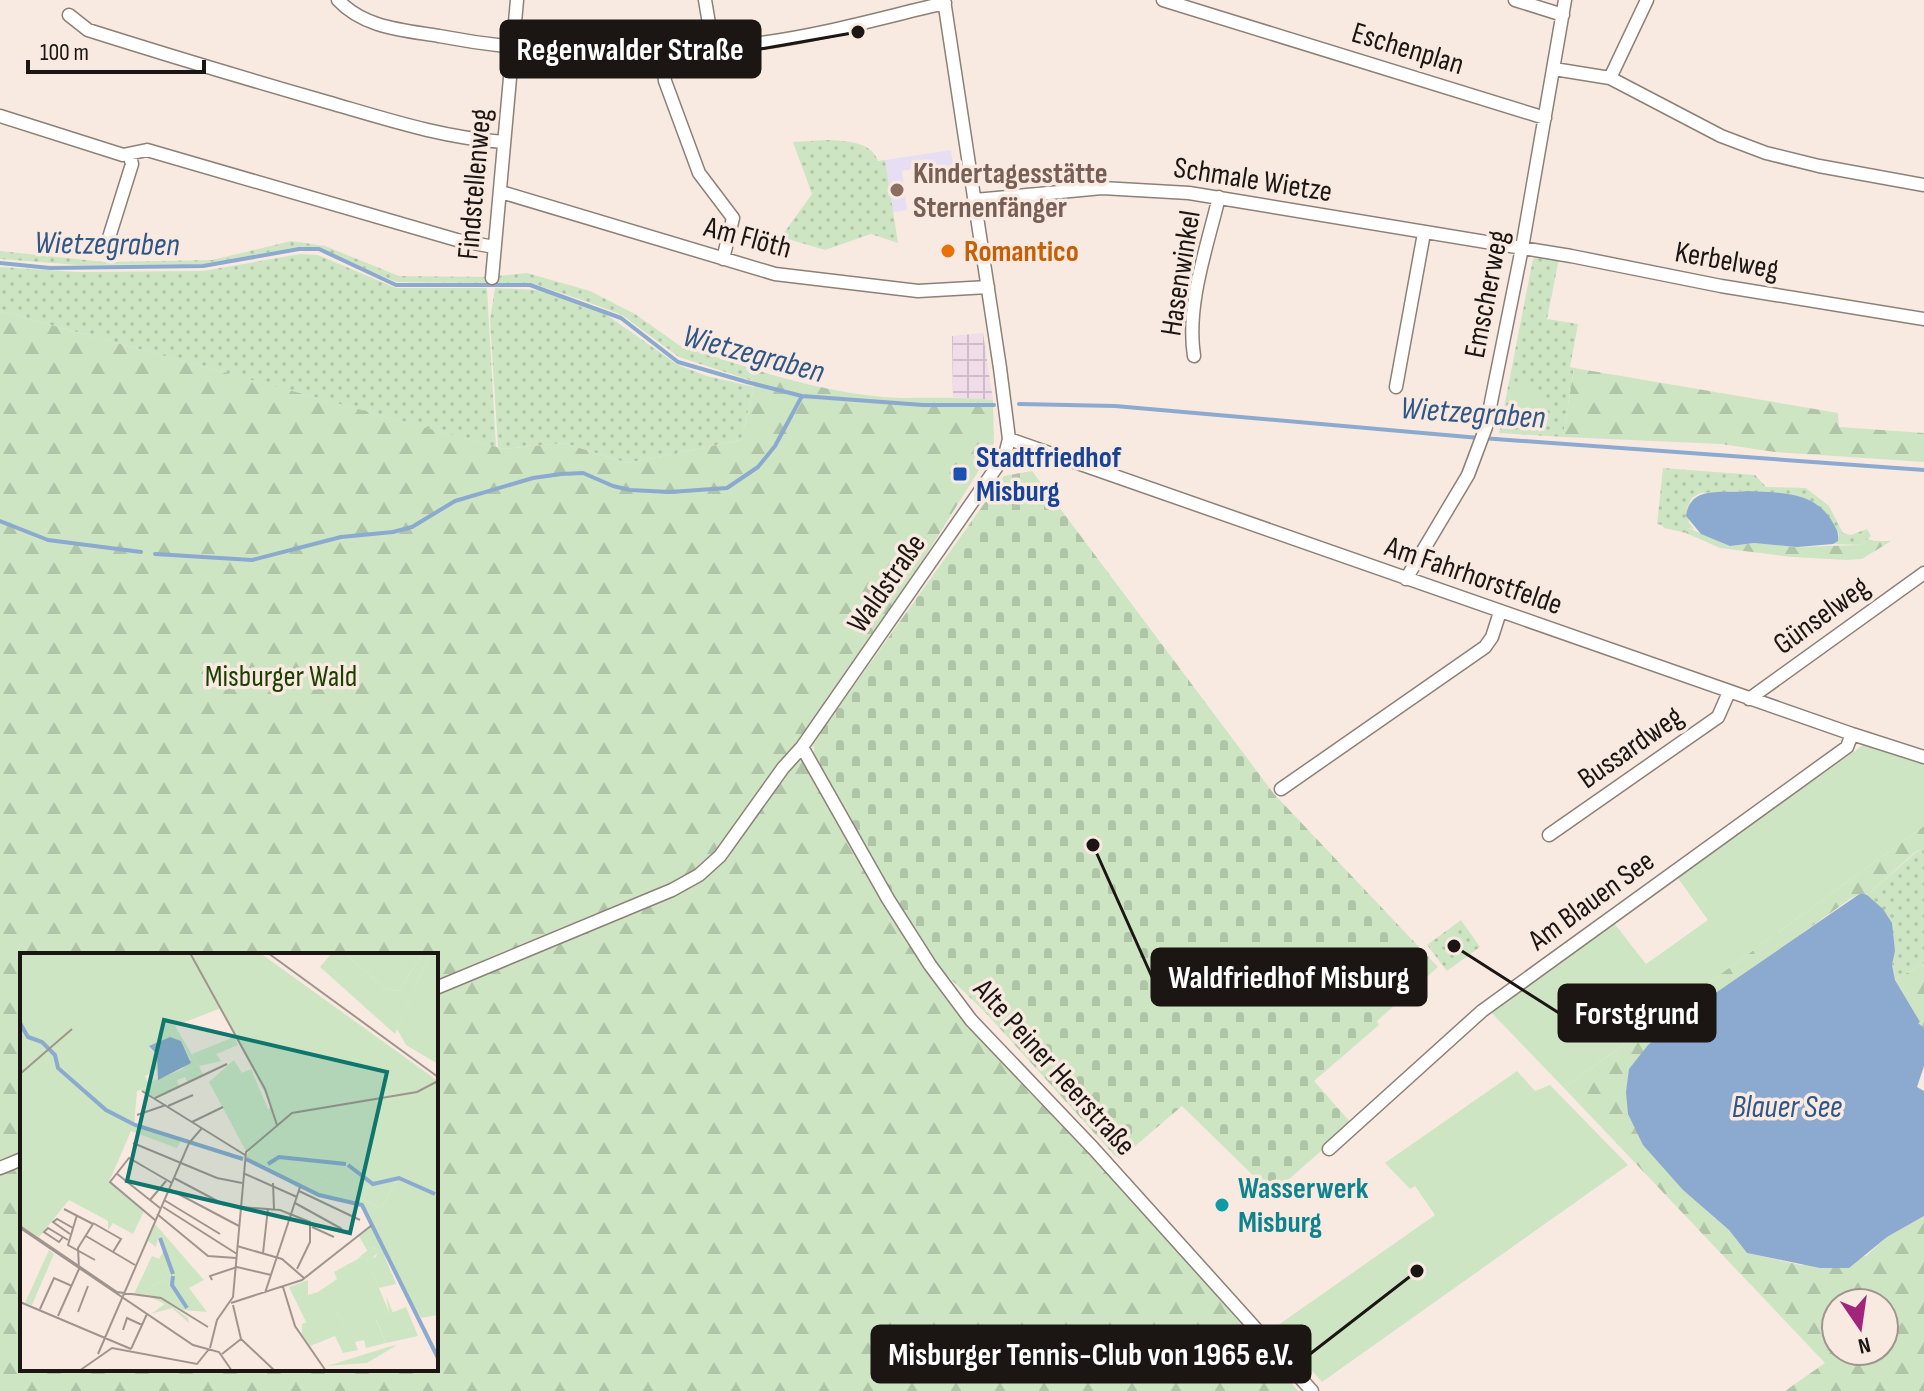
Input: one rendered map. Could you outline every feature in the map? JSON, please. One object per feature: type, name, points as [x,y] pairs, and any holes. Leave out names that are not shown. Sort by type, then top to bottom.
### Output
[{"type":"street","points":[[338,0],[348,11],[372,23],[456,40],[513,47],[611,51],[713,47],[807,35],[945,1],[1009,439]]},
{"type":"street","name":"Findstellenweg","points":[[492,278],[517,0]]},
{"type":"street","points":[[705,0],[713,47]]},
{"type":"street","name":"Eschenplan","points":[[1163,0],[1545,118]]},
{"type":"street","points":[[1515,0],[1563,15]]},
{"type":"street","name":"Emscherweg","points":[[1406,579],[1450,510],[1485,432],[1522,248],[1565,0]]},
{"type":"street","points":[[1610,78],[1647,0]]},
{"type":"street","points":[[69,15],[88,30],[288,91],[463,140],[504,142]]},
{"type":"street","points":[[662,51],[665,81],[699,173],[733,218],[723,259]]},
{"type":"street","points":[[1554,69],[1610,78],[1713,132],[1766,153],[1924,185]]},
{"type":"street","points":[[0,116],[123,155],[139,150],[150,151],[457,240],[494,247]]},
{"type":"street","points":[[112,249],[106,247],[132,164],[129,154]]},
{"type":"street","name":"Schmale Wietze","points":[[975,200],[1102,188],[1159,190],[1219,197],[1522,248]]},
{"type":"street","name":"Am Flöth","points":[[501,192],[775,274],[918,291],[988,287]]},
{"type":"street","name":"Hasenwinkel","points":[[1194,356],[1191,338],[1195,306],[1219,197]]},
{"type":"street","points":[[1396,387],[1424,233]]},
{"type":"street","name":"Kerbelweg","points":[[1522,248],[1721,286],[1924,319]]},
{"type":"street","name":"Am Fahrhorstfelde","points":[[1009,439],[1749,699],[1924,757]]},
{"type":"street","name":"Waldstraße","points":[[438,987],[672,890],[699,875],[720,856],[783,768],[802,747],[999,466],[1009,439]]},
{"type":"street","name":"Günselweg","points":[[1749,699],[1924,573]]},
{"type":"street","points":[[1281,789],[1485,647],[1492,637],[1500,612]]},
{"type":"street","name":"Bussardweg","points":[[1549,835],[1718,717],[1729,692]]},
{"type":"street","name":"Am Blauen See","points":[[1329,1149],[1482,1011],[1847,747],[1852,734]]},
{"type":"street","name":"Alte Peiner Heerstraße","points":[[802,747],[888,899],[930,965],[971,1020],[1093,1148],[1312,1391]]},
{"type":"street","points":[[0,1168],[20,1160]]},
{"type":"shaded area","name":"Kindertagesstätte Sternenfänger","points":[[951,150],[953,165],[902,171],[907,210],[893,212],[885,160]]},
{"type":"shaded area","points":[[983,333],[993,400],[953,397],[952,336]]},
{"type":"green space","points":[[827,140],[857,143],[870,149],[878,161],[885,160],[898,243],[871,234],[825,250],[781,237],[812,194],[793,142]]},
{"type":"green space","points":[[291,241],[325,246],[399,276],[489,277],[488,283],[396,282],[319,248],[299,247],[202,264],[79,265],[0,259],[0,251],[105,262],[212,260]]},
{"type":"green space","points":[[300,254],[318,255],[396,288],[487,288],[496,447],[0,311],[0,267],[77,272],[203,271]]},
{"type":"green space","points":[[1539,255],[1559,259],[1547,319],[1578,324],[1563,437],[1499,433],[1533,259]]},
{"type":"green space","points":[[527,273],[590,291],[635,314],[679,345],[750,368],[753,381],[679,357],[622,315],[585,301],[534,284],[495,284],[497,276]]},
{"type":"green space","points":[[495,288],[537,290],[604,313],[678,365],[707,376],[754,387],[741,440],[627,463],[564,443],[498,447],[490,320]]},
{"type":"green space","name":"Misburger Wald","points":[[0,311],[504,449],[564,443],[627,463],[741,440],[754,387],[750,368],[805,384],[863,395],[993,400],[994,446],[908,584],[797,748],[966,1021],[1128,1191],[1298,1391],[0,1391]]},
{"type":"green space","points":[[1574,368],[1838,413],[1839,427],[1924,433],[1924,462],[1775,452],[1721,444],[1563,437]]},
{"type":"green space","points":[[1528,383],[1553,420],[1530,435],[1506,398]]},
{"type":"green space","points":[[1663,468],[1755,475],[1766,487],[1806,488],[1829,506],[1843,533],[1851,535],[1867,529],[1871,536],[1861,545],[1833,544],[1838,541],[1839,534],[1829,517],[1749,491],[1700,493],[1692,498],[1687,508],[1689,523],[1694,529],[1688,528],[1686,533],[1664,528],[1657,524]]},
{"type":"green space","points":[[1032,471],[1274,794],[1438,967],[1377,1021],[1379,1025],[1314,1081],[1352,1124],[1272,1194],[1182,1106],[1120,1159],[1114,1155],[985,1012],[932,961],[815,760],[813,743],[1004,476]]},
{"type":"green space","points":[[1688,528],[1730,546],[1754,543],[1797,547],[1861,545],[1868,539],[1891,541],[1862,559],[1792,557],[1720,548],[1686,533]]},
{"type":"green space","points":[[1866,743],[1924,760],[1924,826],[1564,1088],[1489,1010],[1614,923],[1646,964],[1708,920],[1677,877]]},
{"type":"green space","points":[[1924,826],[1924,848],[1914,853],[1867,895],[1861,893],[1850,899],[1691,1012],[1672,1176],[1683,1190],[1729,1230],[1747,1253],[1801,1265],[1866,1256],[1887,1237],[1924,1216],[1924,1391],[1785,1391],[1820,1366],[1900,1367],[1900,1287],[1820,1287],[1820,1358],[1564,1088]]},
{"type":"green space","points":[[1924,848],[1924,963],[1895,980],[1892,965],[1895,951],[1867,895]]},
{"type":"green space","points":[[1461,920],[1480,947],[1447,971],[1427,945]]},
{"type":"green space","points":[[1924,963],[1924,1028],[1917,1023],[1919,1021],[1895,980]]},
{"type":"green space","points":[[1517,1071],[1535,1091],[1550,1085],[1628,1165],[1322,1382],[1274,1328],[1435,1215],[1415,1186],[1410,1189],[1385,1163]]},
{"type":"water","points":[[1748,491],[1807,499],[1826,513],[1837,532],[1838,541],[1797,547],[1754,543],[1730,546],[1701,534],[1686,516],[1694,499],[1701,495]]},
{"type":"water","name":"Blauer See","points":[[1861,893],[1883,909],[1892,923],[1895,980],[1918,1023],[1924,1028],[1924,1066],[1917,1087],[1924,1091],[1924,1216],[1887,1237],[1849,1268],[1820,1268],[1747,1253],[1729,1230],[1683,1190],[1643,1145],[1628,1114],[1626,1092],[1629,1069],[1648,1045],[1717,992]]},
{"type":"waterway","name":"Wietzegraben","points":[[0,263],[50,268],[203,266],[299,249],[319,249],[396,285],[530,285],[621,318],[678,362],[802,396],[923,405],[994,405]]},
{"type":"waterway","points":[[155,554],[252,560],[341,537],[412,527],[455,501],[533,478],[561,474],[583,473],[630,490],[670,492],[727,488],[758,467],[775,446],[802,396]]},
{"type":"waterway","name":"Wietzegraben","points":[[1019,404],[1115,406],[1468,437],[1924,470]]},
{"type":"waterway","points":[[0,521],[48,540],[141,552]]},
{"type":"place","name":"Regenwalder Straße","points":[[858,32]]},
{"type":"place","name":"Kindertagesstätte Sternenfänger","points":[[897,190]]},
{"type":"place","name":"Romantico","points":[[948,251]]},
{"type":"place","name":"Stadtfriedhof Misburg","points":[[960,474]]},
{"type":"place","name":"Waldfriedhof Misburg","points":[[1093,845]]},
{"type":"place","name":"Forstgrund","points":[[1454,946]]},
{"type":"place","name":"Wasserwerk Misburg","points":[[1222,1205]]},
{"type":"place","name":"Misburger Tennis-Club von 1965 e.V.","points":[[1417,1271]]}]
